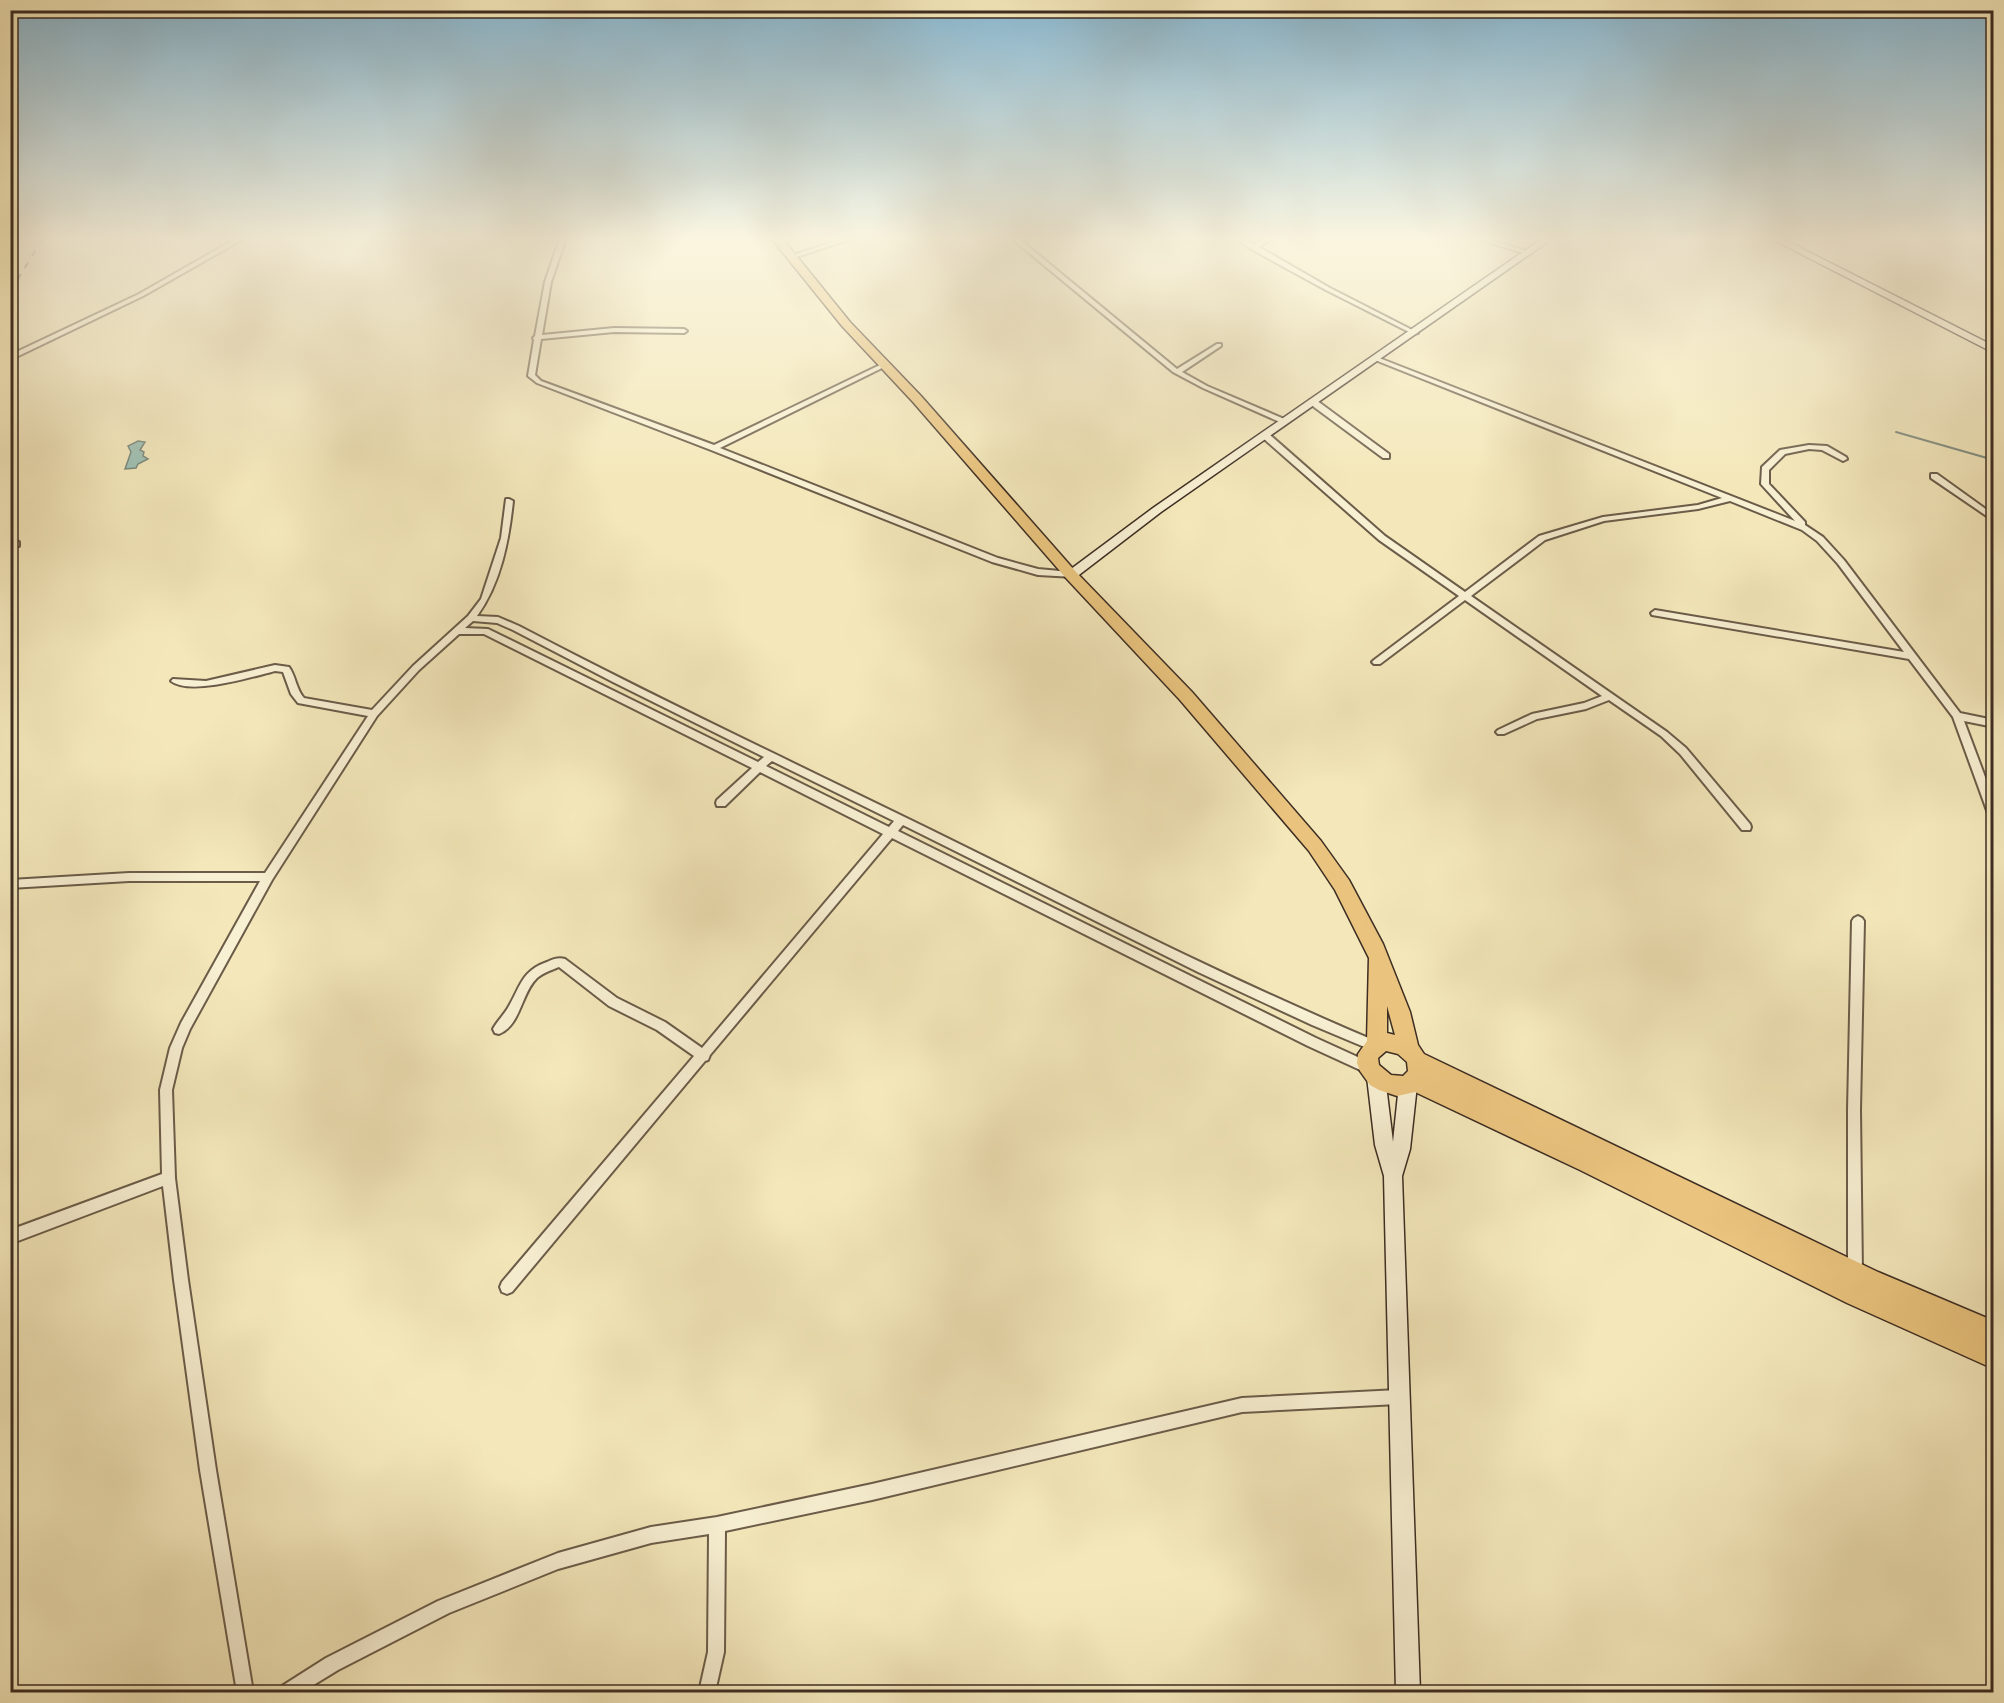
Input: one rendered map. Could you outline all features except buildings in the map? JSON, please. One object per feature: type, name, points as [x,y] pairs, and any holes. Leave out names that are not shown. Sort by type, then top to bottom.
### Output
[{"type":"main road","points":[[841,317],[1071,574],[1186,696],[1304,832],[1342,885],[1378,954],[1400,1012],[1412,1069]]},
{"type":"main road","points":[[1378,954],[1375,1045],[1368,1053],[1372,1072],[1395,1087],[1412,1069]]},
{"type":"main road","points":[[1375,1045],[1393,1042],[1412,1069],[1588,1162],[1855,1295],[1994,1357]]},
{"type":"main road","points":[[1412,1069],[1855,1273],[1994,1333]]},
{"type":"street","points":[[10,358],[94,317]]},
{"type":"street","points":[[540,317],[530,372],[531,376],[539,382],[714,448],[995,560],[1038,572],[1071,574],[1157,510],[1437,317]]},
{"type":"street","points":[[1111,317],[1178,372],[1205,387],[1285,421]]},
{"type":"street","points":[[1386,317],[1415,333]]},
{"type":"street","points":[[1930,317],[1994,350]]},
{"type":"street","points":[[1941,317],[1994,344]]},
{"type":"street","points":[[536,338],[614,330],[684,331]]},
{"type":"street","points":[[1178,372],[1219,345]]},
{"type":"street","points":[[1377,359],[1805,528]]},
{"type":"street","points":[[714,448],[884,365]]},
{"type":"street","points":[[1313,402],[1386,456]]},
{"type":"street","points":[[1266,436],[1382,538],[1664,734],[1683,752],[1746,827]]},
{"type":"street","points":[[1843,459],[1824,448],[1809,447],[1783,452],[1765,469],[1763,478],[1805,528],[1820,539],[1841,562],[1957,716],[1994,816]]},
{"type":"street","points":[[1934,476],[1994,519]]},
{"type":"street","points":[[1377,662],[1542,538],[1603,519],[1698,507],[1732,498]]},
{"type":"street","points":[[245,1692],[205,1447],[181,1280],[169,1178],[166,1090],[176,1048],[185,1027],[268,877],[374,714],[416,668],[471,618],[485,599],[505,538],[509,501]]},
{"type":"street","points":[[1655,613],[1910,656]]},
{"type":"street","points":[[471,618],[484,618],[507,624],[624,685],[1136,936],[1270,1000],[1375,1045]]},
{"type":"street","points":[[458,631],[485,631],[1372,1072],[1384,1145],[1393,1176],[1408,1692]]},
{"type":"street","points":[[176,681],[206,684],[275,668],[286,669],[290,674],[295,695],[301,701],[374,714]]},
{"type":"street","points":[[613,694],[624,685]]},
{"type":"street","points":[[1501,732],[1535,716],[1586,706],[1610,696]]},
{"type":"street","points":[[1957,716],[1994,724]]},
{"type":"street","points":[[721,803],[771,756]]},
{"type":"street","points":[[804,789],[815,777]]},
{"type":"street","points":[[507,1287],[704,1056],[901,819]]},
{"type":"street","points":[[10,884],[129,877],[268,877]]},
{"type":"street","points":[[1855,1273],[1854,1110],[1858,921]]},
{"type":"street","points":[[499,1029],[515,1007],[522,988],[534,972],[561,962],[613,1002],[660,1026],[704,1056]]},
{"type":"street","points":[[1393,1176],[1401,1149],[1412,1069]]},
{"type":"street","points":[[10,1237],[169,1178]]},
{"type":"street","points":[[288,1692],[332,1664],[444,1607],[492,1586],[558,1561],[651,1535],[717,1525],[872,1492],[1242,1406],[1398,1397]]},
{"type":"street","points":[[707,1692],[716,1652],[717,1525]]},
{"type":"water","points":[[138,441],[145,442],[140,450],[148,459],[138,464],[136,468],[125,469],[131,452],[128,446]]},
{"type":"waterway","points":[[1896,432],[1994,460]]}]
